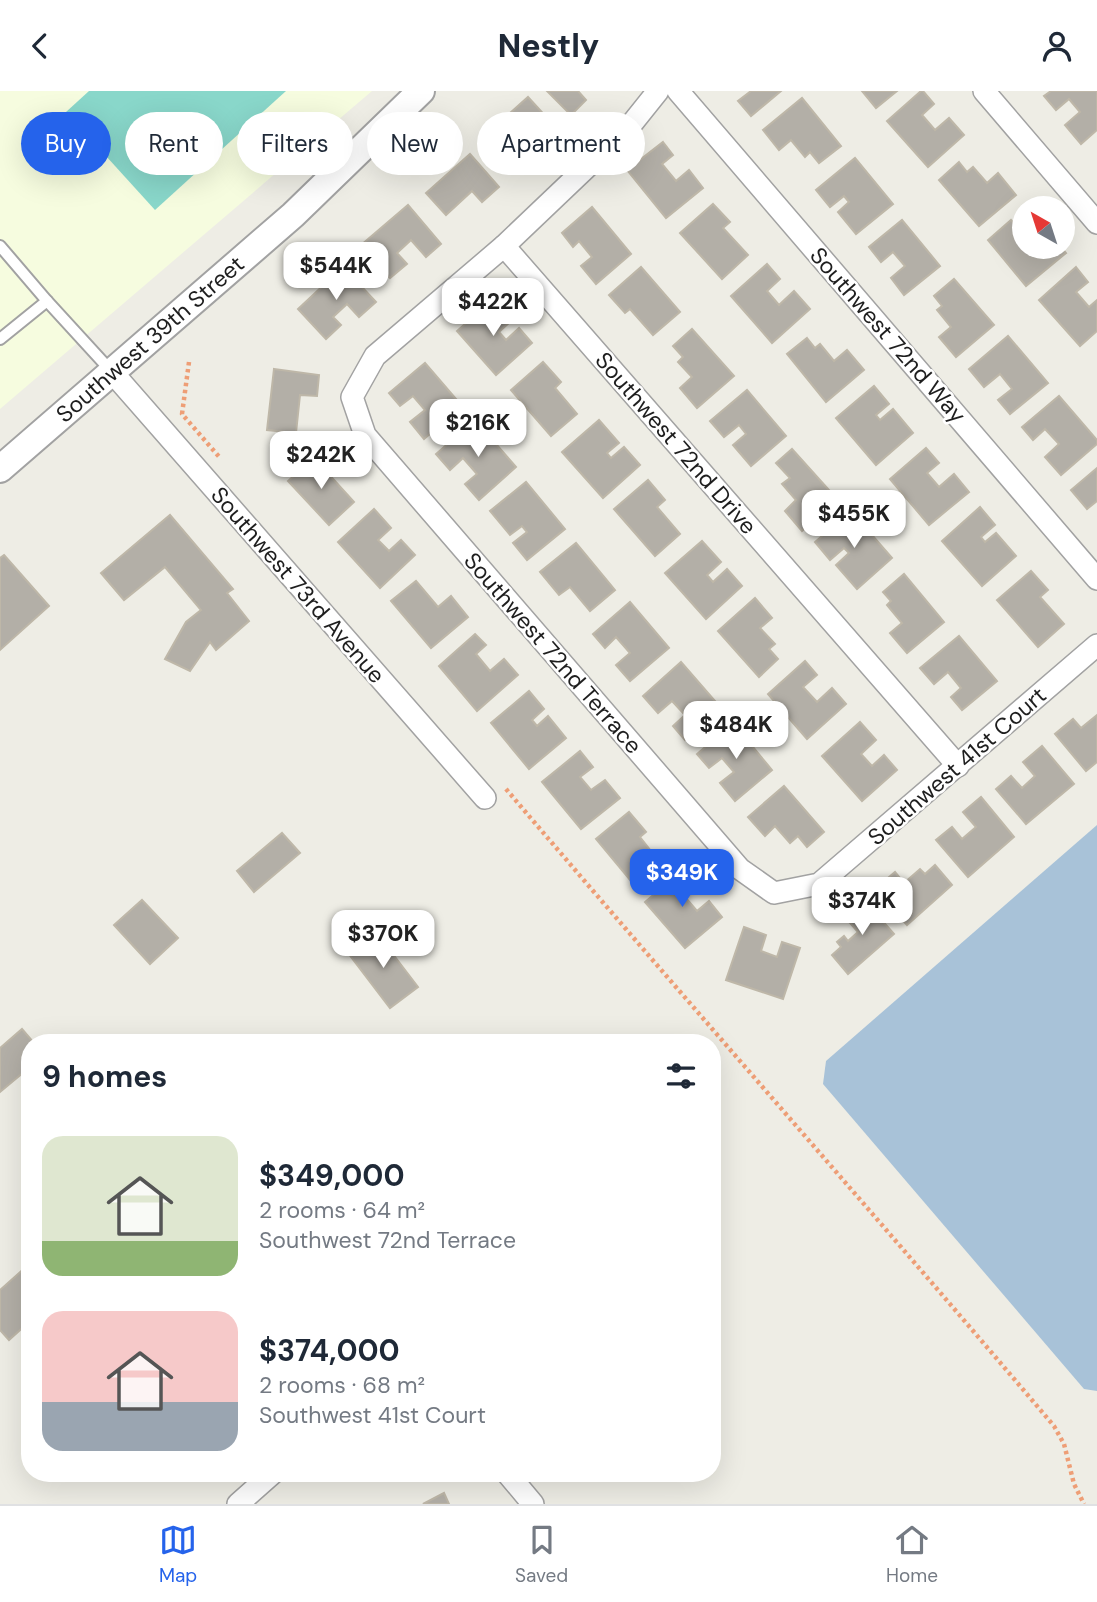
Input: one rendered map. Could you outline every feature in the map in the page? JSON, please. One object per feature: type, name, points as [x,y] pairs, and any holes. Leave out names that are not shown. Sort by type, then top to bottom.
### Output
[{"type":"street","name":"Southwest 39th Street","points":[[0,469],[293,215],[421,91]]},
{"type":"street","points":[[505,246],[630,126],[658,91]]},
{"type":"street","name":"Southwest 72nd Way","points":[[678,91],[1097,579]]},
{"type":"street","points":[[992,94],[1097,223]]},
{"type":"street","name":"Southwest 72nd Terrace","points":[[505,246],[375,356],[352,397],[365,435],[740,869],[774,893]]},
{"type":"street","name":"Southwest 72nd Drive","points":[[505,246],[958,766]]},
{"type":"street","name":"Southwest 73rd Avenue","points":[[112,372],[485,798]]},
{"type":"street","name":"Southwest 41st Court","points":[[774,893],[820,884],[1097,645]]},
{"type":"street","points":[[238,1504],[263,1482]]},
{"type":"street","points":[[514,1482],[533,1504]]},
{"type":"lane","points":[[0,246],[112,372]]},
{"type":"lane","points":[[0,339],[47,300]]},
{"type":"path","points":[[189,362],[183,414],[228,466]]},
{"type":"path","points":[[499,781],[716,1034]]},
{"type":"path","points":[[721,1040],[1054,1426],[1064,1444],[1074,1483],[1084,1504]]},
{"type":"shaded area","points":[[0,91],[372,91],[347,112],[237,112],[237,175],[274,175],[0,409]]},
{"type":"shaded area","points":[[89,91],[286,91],[263,112],[237,112],[237,136],[223,148],[223,112],[125,112],[125,175],[194,175],[155,210],[111,162],[111,112],[66,112]]},
{"type":"shaded area","points":[[1097,825],[1097,1391],[1084,1389],[823,1084],[826,1061]]},
{"type":"building","points":[[547,91],[578,91],[586,100],[574,112],[568,112]]},
{"type":"building","points":[[751,91],[781,91],[751,116],[738,101]]},
{"type":"building","points":[[862,91],[897,91],[876,108]]},
{"type":"building","points":[[921,91],[934,104],[922,115],[935,130],[949,118],[964,135],[928,167],[887,121]]},
{"type":"building","points":[[1051,91],[1097,91],[1097,130],[1081,144],[1065,125],[1080,112],[1069,99],[1056,110],[1044,96]]},
{"type":"building","points":[[528,97],[542,112],[511,112]]},
{"type":"building","points":[[802,98],[841,146],[819,163],[810,152],[805,157],[791,140],[779,150],[763,130]]},
{"type":"building","points":[[663,142],[673,155],[662,164],[676,181],[689,170],[703,188],[666,218],[631,175],[645,175],[645,156]]},
{"type":"building","points":[[470,154],[477,162],[477,175],[488,175],[499,187],[482,202],[472,191],[446,215],[426,193],[446,175],[463,175],[463,160]]},
{"type":"building","points":[[855,158],[893,204],[856,234],[838,212],[849,202],[844,196],[830,207],[816,190]]},
{"type":"building","points":[[959,162],[967,172],[973,167],[987,183],[998,173],[1016,195],[979,226],[939,180]]},
{"type":"building","points":[[713,204],[730,222],[723,228],[748,255],[722,279],[680,233]]},
{"type":"building","points":[[408,205],[441,244],[426,257],[411,240],[397,253],[407,264],[390,278],[361,245]]},
{"type":"building","points":[[592,207],[631,254],[596,284],[581,266],[592,257],[579,241],[573,247],[562,233]]},
{"type":"building","points":[[902,220],[940,266],[904,295],[891,278],[905,266],[893,252],[881,262],[869,247]]},
{"type":"building","points":[[1011,220],[1012,259],[1059,259],[1026,286],[988,240]]},
{"type":"building","points":[[767,264],[780,279],[767,291],[779,305],[794,291],[810,309],[772,343],[731,296]]},
{"type":"building","points":[[343,267],[376,302],[359,317],[347,304],[333,317],[341,325],[326,339],[298,309]]},
{"type":"building","points":[[641,267],[680,312],[653,335],[630,309],[625,313],[609,295]]},
{"type":"building","points":[[1076,267],[1088,282],[1076,292],[1089,307],[1097,300],[1097,331],[1080,346],[1039,300]]},
{"type":"building","points":[[954,279],[994,325],[956,357],[939,337],[951,327],[937,310],[942,306],[934,296]]},
{"type":"building","points":[[493,299],[511,321],[499,332],[506,340],[519,328],[532,343],[496,375],[457,331]]},
{"type":"building","points":[[692,329],[734,376],[697,408],[680,388],[692,377],[678,362],[683,357],[673,346]]},
{"type":"building","points":[[1008,336],[1048,383],[1010,414],[998,400],[1012,389],[1000,374],[984,387],[969,369]]},
{"type":"building","points":[[807,338],[815,348],[820,344],[834,361],[847,350],[864,370],[826,402],[787,354]]},
{"type":"building","points":[[543,362],[561,382],[555,388],[577,414],[551,436],[511,390]]},
{"type":"building","points":[[425,363],[462,406],[424,439],[410,422],[425,410],[413,396],[400,406],[389,393]]},
{"type":"building","points":[[274,369],[319,375],[317,396],[300,395],[296,433],[267,430]]},
{"type":"building","points":[[874,386],[889,404],[876,415],[880,420],[893,409],[913,433],[876,465],[836,418]]},
{"type":"building","points":[[747,390],[786,436],[751,466],[733,445],[746,434],[739,425],[724,437],[710,421]]},
{"type":"building","points":[[1059,396],[1097,440],[1097,444],[1061,475],[1045,457],[1059,444],[1045,429],[1033,440],[1022,427]]},
{"type":"building","points":[[475,420],[516,467],[479,500],[465,484],[477,474],[463,458],[450,470],[436,454]]},
{"type":"building","points":[[599,420],[619,443],[607,453],[611,458],[624,447],[640,465],[603,498],[562,452]]},
{"type":"building","points":[[926,448],[939,463],[927,473],[939,487],[954,474],[969,492],[929,525],[890,479]]},
{"type":"building","points":[[792,449],[837,499],[802,531],[785,511],[796,500],[782,484],[790,478],[776,463]]},
{"type":"building","points":[[314,458],[354,502],[329,525],[288,481]]},
{"type":"building","points":[[1097,468],[1097,501],[1087,509],[1071,490]]},
{"type":"building","points":[[648,480],[665,500],[657,507],[680,534],[655,556],[614,509]]},
{"type":"building","points":[[526,482],[565,529],[527,560],[513,543],[527,532],[522,526],[510,535],[490,511]]},
{"type":"building","points":[[980,507],[995,525],[981,537],[985,542],[996,533],[1016,556],[982,586],[942,541]]},
{"type":"building","points":[[374,509],[391,528],[378,540],[389,551],[401,540],[415,555],[380,588],[338,542]]},
{"type":"building","points":[[851,511],[892,558],[857,589],[836,565],[849,553],[844,548],[830,560],[815,542]]},
{"type":"building","points":[[170,515],[233,589],[227,593],[249,621],[216,650],[210,642],[190,671],[165,659],[186,622],[201,610],[165,567],[124,600],[101,573]]},
{"type":"building","points":[[702,541],[721,562],[707,575],[713,582],[727,569],[742,586],[706,619],[665,573]]},
{"type":"building","points":[[576,543],[615,590],[590,611],[570,587],[559,595],[540,572]]},
{"type":"building","points":[[4,555],[49,606],[0,650],[0,558]]},
{"type":"building","points":[[1031,571],[1048,590],[1040,597],[1064,624],[1038,647],[997,600]]},
{"type":"building","points":[[904,574],[944,622],[907,653],[890,633],[902,623],[887,605],[891,601],[883,592]]},
{"type":"building","points":[[416,581],[438,607],[451,596],[468,617],[431,648],[391,601]]},
{"type":"building","points":[[755,598],[772,618],[760,628],[775,644],[769,649],[778,659],[759,677],[718,631]]},
{"type":"building","points":[[630,602],[669,648],[630,681],[616,665],[630,653],[616,637],[605,648],[593,634]]},
{"type":"building","points":[[475,634],[486,645],[476,654],[490,671],[504,659],[518,675],[477,711],[439,666]]},
{"type":"building","points":[[959,636],[997,681],[962,710],[951,697],[961,688],[948,672],[934,684],[920,668]]},
{"type":"building","points":[[805,661],[817,675],[803,687],[817,702],[832,688],[846,704],[807,739],[768,694]]},
{"type":"building","points":[[681,662],[721,708],[685,740],[673,726],[685,715],[672,701],[658,713],[643,696]]},
{"type":"building","points":[[529,691],[544,709],[532,720],[537,726],[548,716],[566,738],[529,769],[491,723]]},
{"type":"building","points":[[1097,715],[1097,762],[1086,771],[1055,734],[1073,719],[1081,728]]},
{"type":"building","points":[[860,722],[876,740],[861,754],[872,766],[884,755],[897,770],[862,801],[822,756]]},
{"type":"building","points":[[733,723],[772,770],[735,801],[720,783],[734,772],[722,758],[709,768],[697,754]]},
{"type":"building","points":[[1042,746],[1074,784],[1026,824],[996,789],[1011,776],[1022,788],[1035,776],[1023,762]]},
{"type":"building","points":[[580,751],[593,767],[580,777],[591,790],[605,780],[620,798],[581,829],[542,782]]},
{"type":"building","points":[[784,786],[824,832],[807,847],[798,836],[790,843],[775,826],[765,836],[748,817]]},
{"type":"building","points":[[981,797],[1014,837],[968,877],[936,840],[952,827],[962,839],[976,827],[963,812]]},
{"type":"building","points":[[629,812],[646,832],[640,837],[662,865],[636,887],[596,839]]},
{"type":"building","points":[[282,833],[300,853],[254,892],[237,871]]},
{"type":"building","points":[[935,865],[952,885],[907,925],[875,889],[895,872],[904,883],[920,869],[925,874]]},
{"type":"building","points":[[685,868],[700,885],[685,897],[697,911],[709,901],[722,917],[685,948],[645,902]]},
{"type":"building","points":[[863,899],[894,934],[848,974],[832,955],[841,947],[837,942],[844,936],[848,941],[858,932],[844,916]]},
{"type":"building","points":[[142,900],[178,938],[150,964],[114,925]]},
{"type":"building","points":[[744,927],[766,935],[761,951],[777,957],[782,942],[800,948],[783,999],[726,980]]},
{"type":"building","points":[[376,932],[418,987],[390,1008],[348,953]]},
{"type":"building","points":[[22,1029],[26,1034],[21,1034],[21,1074],[0,1092],[0,1048]]},
{"type":"building","points":[[21,1271],[21,1329],[9,1340],[0,1330],[0,1290]]},
{"type":"building","points":[[444,1493],[449,1504],[423,1504]]}]
